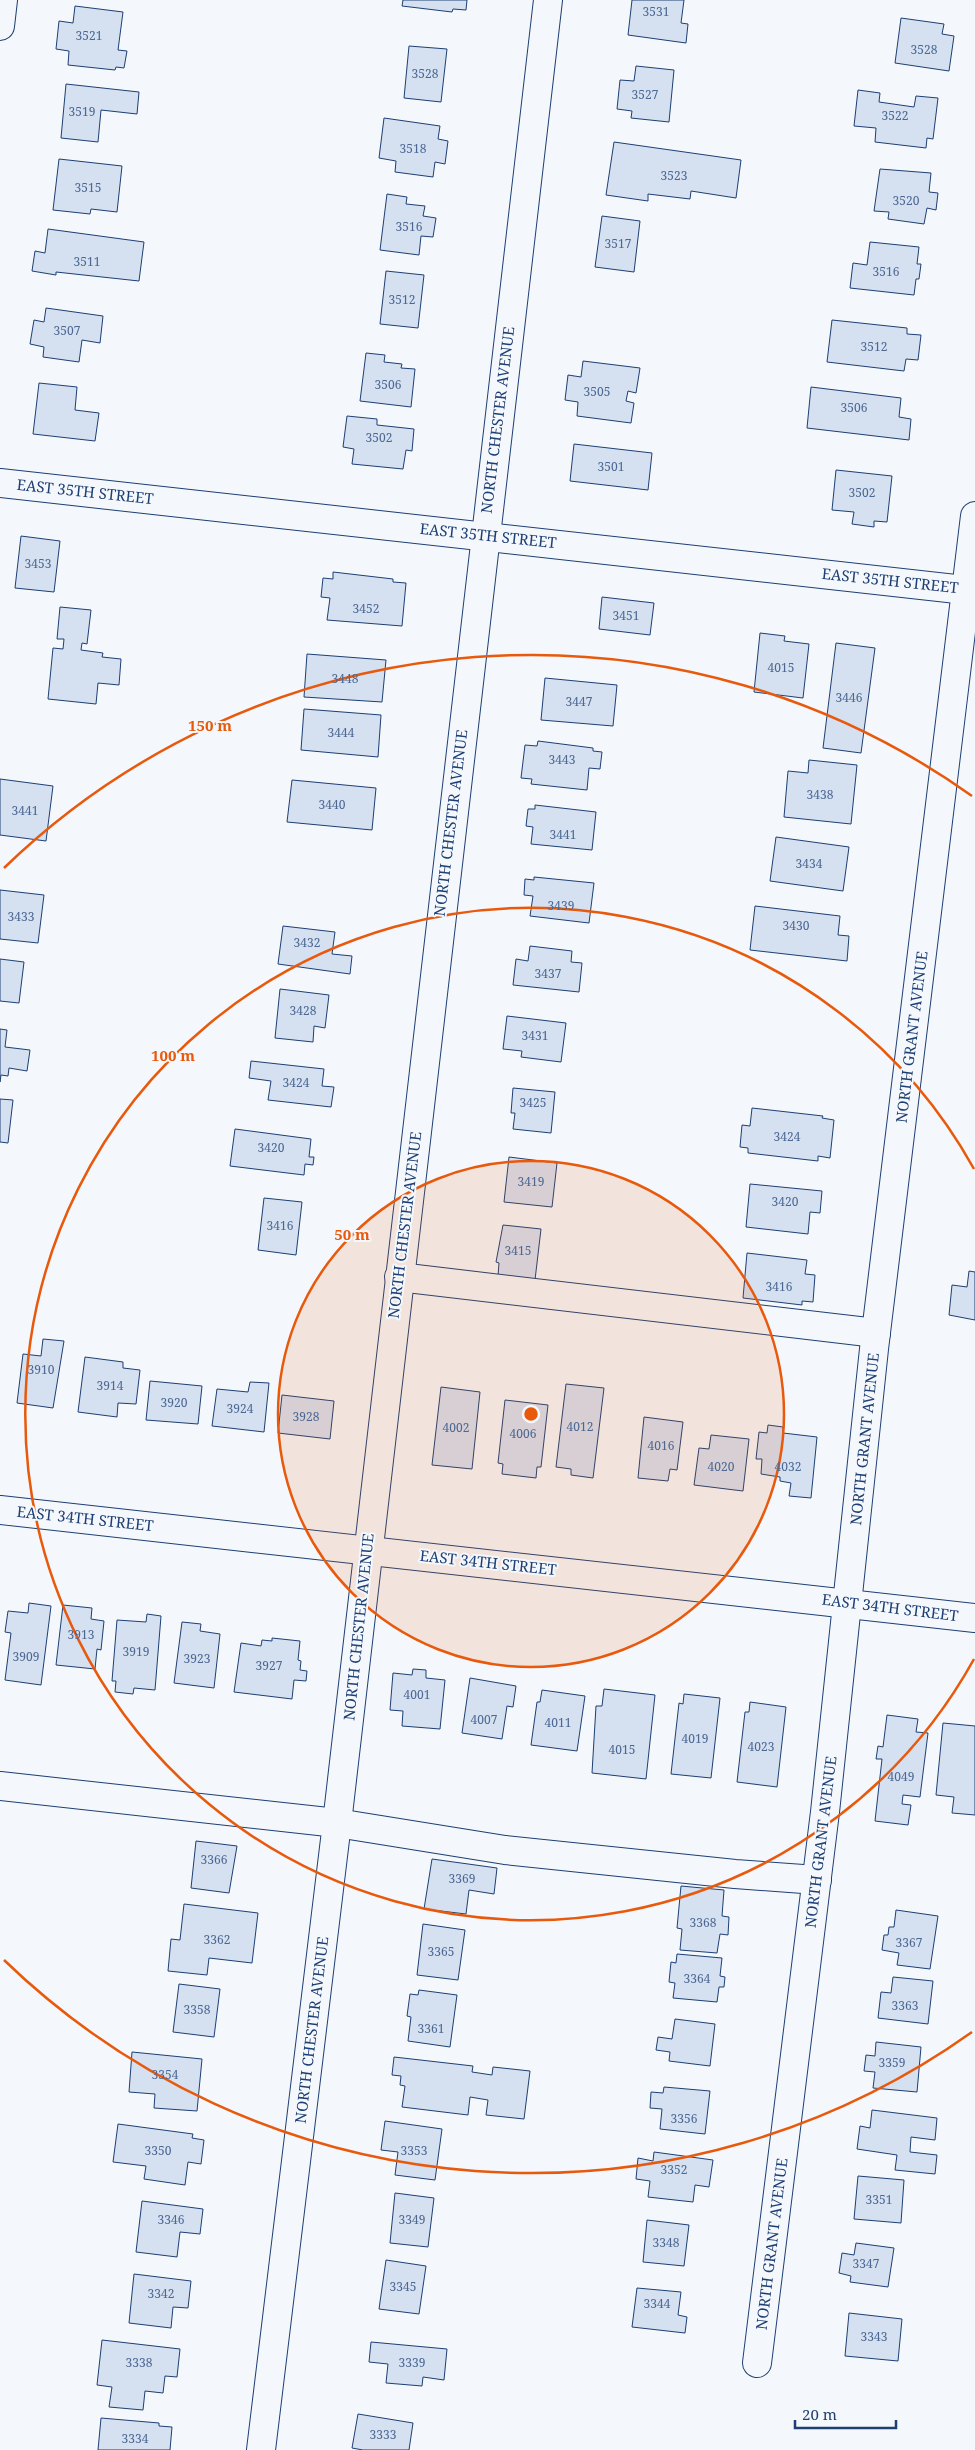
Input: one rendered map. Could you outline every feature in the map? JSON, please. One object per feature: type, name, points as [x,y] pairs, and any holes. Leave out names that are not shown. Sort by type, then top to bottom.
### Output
[{"type":"street","points":[[0,26],[3,0]]},
{"type":"street","name":"NORTH CHESTER AVENUE","points":[[261,2450],[337,1823],[484,536],[548,0]]},
{"type":"street","name":"EAST 35TH STREET","points":[[0,483],[971,590]]},
{"type":"street","name":"NORTH GRANT AVENUE","points":[[757,2363],[849,1604],[876,1333],[971,590],[975,516]]},
{"type":"street","points":[[399,1277],[876,1333]]},
{"type":"street","name":"EAST 34TH STREET","points":[[0,1510],[975,1618]]},
{"type":"street","points":[[0,1786],[337,1823],[505,1850],[735,1874],[816,1880]]},
{"type":"building","points":[[403,0],[467,0],[466,10],[453,9],[452,12],[402,6]]},
{"type":"building","points":[[632,0],[684,0],[681,23],[688,24],[686,43],[628,35]]},
{"type":"building","points":[[75,6],[123,12],[118,50],[127,51],[124,68],[116,67],[115,70],[68,65],[69,51],[56,49],[59,21],[73,23]]},
{"type":"building","points":[[901,18],[944,24],[942,34],[954,36],[949,71],[895,63]]},
{"type":"building","points":[[409,46],[447,49],[441,102],[404,98]]},
{"type":"building","points":[[636,66],[674,70],[669,122],[631,118],[632,111],[617,109],[620,80],[634,81]]},
{"type":"building","points":[[66,84],[139,92],[137,114],[101,110],[98,142],[61,138]]},
{"type":"building","points":[[858,90],[880,93],[879,102],[914,107],[916,96],[938,98],[933,139],[927,138],[926,148],[875,142],[876,128],[854,126]]},
{"type":"building","points":[[384,118],[440,126],[438,139],[448,141],[445,164],[435,162],[433,177],[395,172],[396,161],[379,158]]},
{"type":"building","points":[[614,142],[741,160],[736,198],[691,191],[690,199],[648,194],[648,201],[606,195]]},
{"type":"building","points":[[59,159],[122,166],[117,212],[91,209],[90,214],[53,210]]},
{"type":"building","points":[[880,169],[931,173],[929,192],[938,193],[936,210],[927,208],[924,224],[888,219],[889,212],[874,211]]},
{"type":"building","points":[[387,194],[407,197],[406,204],[425,206],[423,216],[436,218],[433,237],[421,236],[419,255],[380,250]]},
{"type":"building","points":[[602,216],[640,221],[634,272],[595,267]]},
{"type":"building","points":[[48,229],[144,242],[139,281],[56,272],[56,275],[32,271],[35,251],[45,253]]},
{"type":"building","points":[[870,242],[919,247],[917,264],[921,264],[919,279],[916,279],[914,295],[850,288],[853,263],[867,265]]},
{"type":"building","points":[[386,271],[424,275],[418,328],[380,324]]},
{"type":"building","points":[[46,308],[103,316],[100,343],[82,340],[79,362],[43,357],[44,347],[30,344],[34,320],[44,322]]},
{"type":"building","points":[[832,320],[907,328],[907,334],[921,335],[918,360],[906,359],[904,371],[827,362]]},
{"type":"building","points":[[366,353],[385,355],[384,362],[402,364],[401,368],[415,369],[411,407],[360,401]]},
{"type":"building","points":[[583,361],[640,368],[636,393],[628,391],[626,401],[634,403],[631,423],[577,416],[578,402],[565,400],[568,375],[581,377]]},
{"type":"building","points":[[39,383],[77,387],[75,410],[99,413],[95,441],[33,434]]},
{"type":"building","points":[[811,387],[901,398],[899,417],[911,419],[909,440],[807,428]]},
{"type":"building","points":[[347,416],[377,419],[377,425],[414,429],[412,451],[406,450],[403,469],[352,464],[354,449],[343,447]]},
{"type":"building","points":[[574,444],[652,453],[648,490],[570,481]]},
{"type":"building","points":[[836,470],[892,476],[887,522],[874,521],[874,527],[852,524],[854,512],[832,510]]},
{"type":"building","points":[[21,536],[60,541],[54,592],[15,588]]},
{"type":"building","points":[[333,572],[393,579],[393,582],[406,583],[402,626],[327,620],[330,598],[321,597],[323,578],[333,579]]},
{"type":"building","points":[[602,597],[654,603],[650,635],[599,629]]},
{"type":"building","points":[[60,607],[91,610],[87,644],[82,643],[81,650],[103,653],[102,657],[121,659],[119,685],[98,683],[96,704],[48,699],[53,648],[63,649],[64,639],[57,639]]},
{"type":"building","points":[[760,633],[785,636],[784,641],[809,644],[803,698],[754,692]]},
{"type":"building","points":[[836,643],[875,648],[861,753],[823,748]]},
{"type":"building","points":[[307,654],[386,660],[382,702],[304,697]]},
{"type":"building","points":[[545,678],[617,685],[613,726],[541,720]]},
{"type":"building","points":[[304,709],[381,715],[378,757],[301,750]]},
{"type":"building","points":[[538,741],[593,748],[593,751],[602,752],[600,769],[589,768],[587,790],[531,784],[532,779],[521,778],[525,745],[537,746]]},
{"type":"building","points":[[809,760],[857,765],[851,824],[784,817],[788,771],[808,773]]},
{"type":"building","points":[[0,779],[53,786],[46,841],[0,835]]},
{"type":"building","points":[[292,780],[376,788],[372,830],[287,822]]},
{"type":"building","points":[[535,805],[596,812],[592,850],[531,844],[533,827],[526,826],[528,809],[535,809]]},
{"type":"building","points":[[776,837],[849,847],[843,891],[770,881]]},
{"type":"building","points":[[534,877],[594,883],[589,923],[530,916],[533,896],[524,895],[525,879],[534,880]]},
{"type":"building","points":[[0,890],[44,895],[38,943],[0,939]]},
{"type":"building","points":[[755,906],[840,916],[838,935],[849,936],[847,961],[750,950]]},
{"type":"building","points":[[283,926],[335,932],[332,954],[352,956],[350,974],[278,964]]},
{"type":"building","points":[[530,946],[572,951],[571,962],[582,963],[579,992],[513,985],[516,959],[528,961]]},
{"type":"building","points":[[0,959],[24,962],[19,1003],[0,1001]]},
{"type":"building","points":[[280,989],[329,995],[325,1028],[314,1026],[313,1042],[275,1038]]},
{"type":"building","points":[[507,1016],[566,1023],[561,1062],[521,1057],[522,1051],[503,1049]]},
{"type":"building","points":[[0,1029],[7,1030],[5,1047],[30,1050],[27,1071],[9,1068],[8,1076],[1,1075],[0,1082]]},
{"type":"building","points":[[251,1061],[324,1069],[322,1086],[334,1087],[331,1107],[268,1100],[271,1081],[249,1078]]},
{"type":"building","points":[[513,1088],[555,1092],[551,1133],[513,1129],[515,1113],[511,1113]]},
{"type":"building","points":[[0,1099],[13,1100],[8,1143],[0,1142]]},
{"type":"building","points":[[752,1108],[823,1116],[822,1118],[834,1120],[830,1158],[818,1156],[818,1161],[748,1153],[748,1148],[740,1147],[742,1125],[750,1126]]},
{"type":"building","points":[[235,1129],[311,1139],[309,1157],[314,1157],[313,1165],[305,1164],[304,1175],[230,1166]]},
{"type":"building","points":[[509,1157],[557,1163],[552,1207],[504,1202]]},
{"type":"building","points":[[750,1184],[822,1191],[820,1213],[810,1212],[808,1234],[746,1227]]},
{"type":"building","points":[[264,1198],[302,1202],[296,1255],[258,1250]]},
{"type":"building","points":[[503,1225],[541,1229],[535,1280],[498,1276],[499,1263],[496,1262]]},
{"type":"building","points":[[747,1253],[807,1260],[805,1274],[815,1275],[813,1302],[802,1301],[802,1305],[743,1298]]},
{"type":"building","points":[[969,1271],[975,1272],[975,1320],[949,1315],[952,1285],[967,1287]]},
{"type":"building","points":[[43,1339],[64,1341],[53,1408],[17,1403],[23,1354],[41,1356]]},
{"type":"building","points":[[85,1357],[123,1362],[123,1368],[140,1370],[136,1404],[118,1403],[117,1417],[78,1412]]},
{"type":"building","points":[[150,1381],[202,1386],[198,1424],[146,1420]]},
{"type":"building","points":[[250,1382],[269,1383],[264,1432],[212,1426],[217,1389],[248,1392]]},
{"type":"building","points":[[566,1384],[604,1388],[593,1478],[571,1475],[571,1469],[556,1467]]},
{"type":"building","points":[[441,1387],[480,1392],[472,1469],[432,1465]]},
{"type":"building","points":[[282,1395],[334,1401],[330,1439],[278,1433]]},
{"type":"building","points":[[505,1400],[548,1405],[541,1467],[537,1467],[536,1478],[502,1474],[503,1464],[498,1463]]},
{"type":"building","points":[[644,1417],[683,1422],[677,1470],[670,1469],[668,1481],[638,1478]]},
{"type":"building","points":[[768,1425],[783,1427],[783,1433],[817,1437],[811,1498],[789,1496],[791,1483],[780,1481],[780,1477],[761,1474],[762,1459],[756,1459],[759,1432],[767,1433]]},
{"type":"building","points":[[711,1435],[749,1439],[743,1491],[694,1485],[699,1448],[709,1449]]},
{"type":"building","points":[[29,1603],[51,1606],[41,1685],[5,1680],[11,1633],[5,1632],[8,1611],[28,1613]]},
{"type":"building","points":[[63,1605],[92,1608],[91,1619],[104,1621],[101,1650],[97,1649],[95,1669],[56,1665]]},
{"type":"building","points":[[147,1614],[161,1616],[155,1690],[134,1688],[133,1694],[115,1692],[116,1681],[112,1681],[117,1620],[146,1622]]},
{"type":"building","points":[[182,1622],[201,1624],[200,1631],[220,1634],[214,1688],[174,1683]]},
{"type":"building","points":[[272,1638],[300,1641],[298,1660],[301,1661],[300,1670],[307,1671],[306,1681],[294,1680],[292,1699],[234,1692],[241,1643],[261,1646],[262,1640],[272,1641]]},
{"type":"building","points":[[413,1669],[426,1670],[426,1678],[445,1680],[440,1729],[402,1726],[403,1711],[390,1710],[393,1673],[412,1675]]},
{"type":"building","points":[[470,1678],[516,1686],[513,1707],[507,1706],[502,1739],[462,1733]]},
{"type":"building","points":[[604,1689],[655,1695],[646,1779],[592,1773],[596,1706],[602,1706]]},
{"type":"building","points":[[542,1690],[585,1696],[577,1751],[531,1745],[537,1702],[540,1702]]},
{"type":"building","points":[[684,1694],[720,1698],[711,1778],[671,1774],[679,1703],[683,1704]]},
{"type":"building","points":[[750,1702],[786,1707],[777,1787],[737,1782],[745,1712],[749,1712]]},
{"type":"building","points":[[887,1715],[918,1719],[916,1732],[928,1733],[920,1797],[903,1795],[902,1804],[911,1805],[908,1825],[875,1821],[882,1759],[876,1759],[878,1746],[883,1747]]},
{"type":"building","points":[[943,1723],[975,1726],[975,1815],[952,1813],[954,1797],[936,1795]]},
{"type":"building","points":[[196,1841],[237,1846],[229,1893],[191,1888]]},
{"type":"building","points":[[432,1859],[497,1868],[494,1894],[469,1890],[466,1914],[424,1909]]},
{"type":"building","points":[[681,1886],[724,1890],[722,1916],[729,1917],[728,1935],[720,1934],[717,1953],[680,1950],[682,1929],[677,1928]]},
{"type":"building","points":[[184,1904],[258,1913],[252,1963],[209,1958],[207,1975],[168,1971],[171,1939],[180,1940]]},
{"type":"building","points":[[896,1910],[938,1916],[930,1969],[897,1965],[899,1953],[882,1950],[884,1935],[888,1935],[889,1927],[894,1927]]},
{"type":"building","points":[[423,1924],[465,1930],[458,1980],[417,1975]]},
{"type":"building","points":[[677,1954],[722,1958],[720,1976],[725,1977],[724,1987],[719,1987],[717,2002],[673,1998],[675,1983],[669,1982],[671,1962],[676,1963]]},
{"type":"building","points":[[893,1977],[933,1981],[928,2024],[878,2018],[881,1992],[891,1993]]},
{"type":"building","points":[[179,1984],[220,1989],[214,2037],[173,2032]]},
{"type":"building","points":[[419,1990],[457,1995],[450,2047],[408,2041],[411,2017],[407,2016],[410,1994],[418,1995]]},
{"type":"building","points":[[675,2019],[715,2024],[710,2066],[669,2061],[670,2052],[656,2050],[658,2037],[672,2039]]},
{"type":"building","points":[[876,2042],[921,2047],[917,2092],[873,2088],[875,2072],[864,2071],[866,2055],[875,2056]]},
{"type":"building","points":[[132,2052],[202,2059],[197,2111],[154,2108],[155,2094],[129,2092]]},
{"type":"building","points":[[394,2057],[473,2066],[472,2072],[492,2075],[493,2067],[530,2071],[524,2119],[486,2115],[488,2100],[470,2097],[468,2115],[402,2107],[405,2086],[400,2085],[401,2076],[392,2075]]},
{"type":"building","points":[[664,2087],[710,2091],[705,2134],[660,2129],[662,2109],[650,2108],[651,2092],[663,2093]]},
{"type":"building","points":[[872,2110],[937,2118],[935,2140],[911,2137],[910,2152],[937,2155],[935,2174],[895,2170],[897,2155],[857,2149],[860,2126],[870,2128]]},
{"type":"building","points":[[385,2121],[442,2129],[435,2180],[395,2175],[398,2152],[381,2150]]},
{"type":"building","points":[[118,2124],[193,2134],[192,2138],[204,2140],[201,2164],[188,2162],[185,2185],[144,2179],[146,2166],[113,2162]]},
{"type":"building","points":[[654,2152],[713,2160],[709,2187],[695,2185],[693,2202],[648,2197],[650,2181],[636,2179],[638,2158],[653,2161]]},
{"type":"building","points":[[858,2176],[904,2180],[901,2223],[854,2219]]},
{"type":"building","points":[[395,2193],[434,2198],[428,2247],[390,2243]]},
{"type":"building","points":[[142,2201],[203,2209],[200,2234],[180,2232],[177,2257],[136,2252]]},
{"type":"building","points":[[647,2220],[689,2225],[684,2266],[643,2262]]},
{"type":"building","points":[[856,2243],[894,2248],[888,2287],[850,2282],[851,2276],[839,2273],[842,2253],[854,2255]]},
{"type":"building","points":[[386,2260],[426,2266],[419,2314],[379,2309]]},
{"type":"building","points":[[134,2274],[191,2281],[188,2308],[173,2307],[171,2328],[129,2323]]},
{"type":"building","points":[[637,2288],[681,2292],[678,2315],[687,2317],[685,2333],[632,2327]]},
{"type":"building","points":[[849,2313],[902,2319],[898,2361],[845,2356]]},
{"type":"building","points":[[102,2340],[180,2349],[177,2377],[165,2376],[163,2393],[145,2391],[143,2410],[109,2407],[112,2387],[97,2385]]},
{"type":"building","points":[[371,2342],[447,2349],[444,2380],[423,2377],[422,2386],[386,2383],[388,2364],[369,2362]]},
{"type":"building","points":[[358,2414],[413,2423],[409,2450],[363,2450],[352,2448]]},
{"type":"building","points":[[101,2418],[159,2423],[159,2426],[172,2427],[170,2450],[98,2450]]}]
